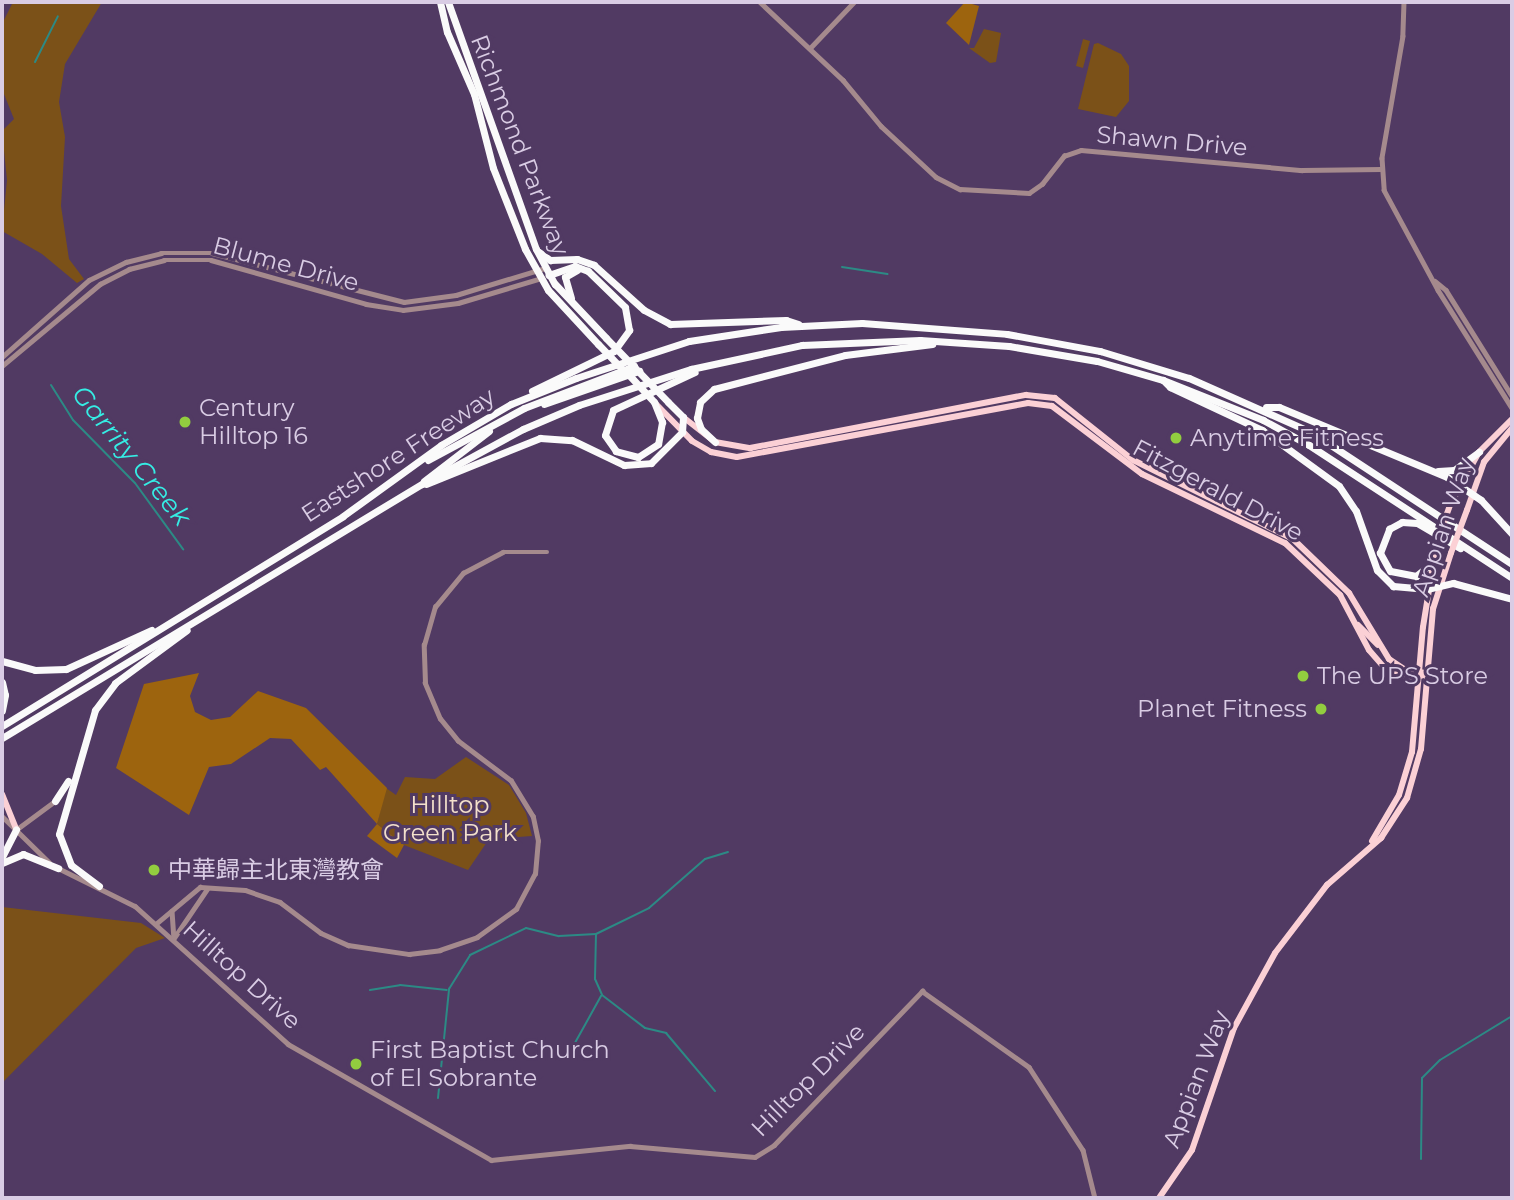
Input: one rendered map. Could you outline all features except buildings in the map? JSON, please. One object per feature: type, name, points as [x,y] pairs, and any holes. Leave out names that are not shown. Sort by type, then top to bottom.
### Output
[{"type":"highway","name":"Richmond Parkway","points":[[440,2],[453,49],[474,94],[493,168],[538,275],[598,344],[654,402]]},
{"type":"highway","name":"Richmond Parkway","points":[[448,2],[536,249],[547,271],[576,308],[683,417]]},
{"type":"highway","points":[[536,249],[544,258],[562,261],[578,259],[594,265],[643,310],[670,324],[786,320],[800,325]]},
{"type":"highway","points":[[547,271],[562,261]]},
{"type":"highway","points":[[511,404],[622,344],[629,330],[625,307],[592,275],[575,266],[547,271]]},
{"type":"highway","points":[[576,308],[565,277],[575,270],[592,275]]},
{"type":"highway","name":"Eastshore Freeway","points":[[2,726],[343,516],[441,445],[511,404],[576,377],[690,341],[800,325],[896,325],[1049,340],[1176,374],[1263,407],[1352,457],[1512,564]]},
{"type":"highway","points":[[715,442],[701,429],[697,418],[700,402],[714,389],[845,355],[950,341]]},
{"type":"highway","name":"Eastshore Freeway","points":[[2,739],[421,485],[549,417],[719,361],[813,344],[950,341],[1048,351],[1163,380],[1263,420],[1309,446],[1512,578]]},
{"type":"highway","points":[[654,402],[662,422],[658,443],[638,457],[616,451],[605,429],[618,405],[719,361]]},
{"type":"highway","points":[[343,516],[472,435],[585,386],[636,369]]},
{"type":"highway","points":[[1163,380],[1170,387],[1251,424],[1316,467],[1350,499],[1373,562],[1385,581],[1400,588],[1468,586],[1512,599]]},
{"type":"highway","points":[[421,485],[431,472],[486,433],[585,386]]},
{"type":"highway","points":[[1263,407],[1279,407],[1460,485],[1474,494],[1512,534]]},
{"type":"highway","points":[[421,485],[540,438],[572,440],[624,465],[640,466],[658,458],[682,432],[683,417]]},
{"type":"highway","points":[[1419,468],[1454,470],[1479,452]]},
{"type":"highway","points":[[1432,564],[1416,576],[1399,576],[1384,564],[1382,540],[1395,525],[1417,523],[1492,565]]},
{"type":"highway","points":[[99,886],[71,865],[60,840],[60,821],[95,710],[107,690],[201,618]]},
{"type":"highway","points":[[2,661],[35,670],[66,669],[165,625]]},
{"type":"highway","points":[[2,682],[5,695],[2,711]]},
{"type":"highway","points":[[55,801],[80,755]]},
{"type":"highway","points":[[2,857],[16,830]]},
{"type":"highway","points":[[2,863],[23,854],[58,869]]},
{"type":"main road","name":"Fitzgerald Drive","points":[[683,417],[715,442],[750,448],[1026,395],[1055,398],[1133,460],[1293,539],[1343,585],[1378,645],[1396,665],[1419,675]]},
{"type":"main road","name":"Fitzgerald Drive","points":[[654,402],[682,432],[711,452],[749,457],[1028,402],[1044,403],[1068,415],[1142,474],[1285,543],[1345,602],[1384,667],[1419,675],[1429,674]]},
{"type":"main road","name":"Appian Way","points":[[1158,1198],[1192,1150],[1234,1028],[1275,953],[1308,906],[1372,841],[1409,766],[1427,589],[1437,541],[1450,505],[1479,452],[1512,419]]},
{"type":"main road","name":"Appian Way","points":[[1372,841],[1381,838],[1398,814],[1415,776],[1429,674],[1433,610],[1484,461],[1512,428]]},
{"type":"main road","points":[[1345,602],[1365,622]]},
{"type":"main road","points":[[1356,624],[1378,645]]},
{"type":"main road","name":"Hilltop Drive","points":[[2,794],[16,830]]},
{"type":"street","name":"Shawn Drive","points":[[760,2],[810,48],[889,134],[936,177],[960,189],[1029,193],[1042,184],[1064,156],[1081,150],[1302,170],[1381,169]]},
{"type":"street","points":[[810,48],[854,2]]},
{"type":"street","points":[[1404,2],[1404,26],[1381,169],[1390,205],[1512,410]]},
{"type":"street","name":"Blume Drive","points":[[2,357],[89,280],[126,262],[161,253],[212,253],[404,302],[436,300],[538,275]]},
{"type":"street","name":"Blume Drive","points":[[2,366],[100,284],[129,269],[164,260],[211,260],[364,303],[403,310],[448,305],[547,271]]},
{"type":"street","points":[[1435,281],[1446,290],[1512,396]]},
{"type":"street","points":[[157,923],[192,891],[207,889],[262,894],[334,940],[393,955],[440,950],[477,937],[516,909],[535,874],[538,841],[533,817],[511,781],[458,741],[440,719],[425,683],[424,645],[435,607],[463,573],[503,552],[547,552]]},
{"type":"street","points":[[16,830],[55,801]]},
{"type":"street","name":"Hilltop Drive","points":[[2,816],[58,869],[99,886],[157,923],[288,1044],[483,1156],[500,1161],[630,1146],[755,1157],[774,1145],[922,991],[1029,1067],[1083,1150],[1095,1198]]},
{"type":"street","points":[[174,938],[207,889]]},
{"type":"street","points":[[172,910],[174,938]]},
{"type":"green space","points":[[13,2],[102,2],[65,64],[59,102],[65,137],[61,206],[69,259],[84,279],[77,283],[42,254],[2,231],[7,180],[2,131],[14,119],[2,89],[2,24]]},
{"type":"green space","points":[[984,29],[1001,33],[996,62],[990,63],[969,48],[974,48]]},
{"type":"green space","points":[[1083,39],[1090,41],[1083,68],[1076,66]]},
{"type":"green space","points":[[1098,43],[1121,54],[1129,66],[1129,101],[1116,117],[1078,109],[1094,44]]},
{"type":"green space","name":"Hilltop Green Park","points":[[466,757],[509,785],[526,813],[532,836],[489,839],[468,870],[404,845],[377,824],[386,788],[396,795],[405,777],[435,779]]},
{"type":"green space","points":[[2,907],[141,923],[165,938],[136,948],[2,1083]]},
{"type":"shaded area","points":[[965,2],[979,6],[969,45],[946,23]]},
{"type":"shaded area","points":[[199,673],[190,696],[195,712],[211,720],[230,717],[258,691],[306,708],[387,788],[377,824],[326,767],[320,770],[291,739],[270,738],[231,764],[209,767],[189,815],[116,768],[144,684]]},
{"type":"shaded area","points":[[377,824],[404,845],[397,858],[367,836]]},
{"type":"waterway","name":"Garrity Creek","points":[[35,62],[58,16]]},
{"type":"waterway","points":[[842,267],[887,274]]},
{"type":"waterway","name":"Garrity Creek","points":[[51,385],[73,420],[135,483],[183,549]]},
{"type":"waterway","name":"Garrity Creek","points":[[438,1098],[449,989],[470,955],[526,928],[559,936],[596,934],[649,908],[705,859],[728,852]]},
{"type":"waterway","name":"Garrity Creek","points":[[596,934],[595,979],[602,995],[645,1028],[666,1033],[715,1091]]},
{"type":"waterway","name":"Garrity Creek","points":[[370,990],[400,985],[447,990]]},
{"type":"waterway","points":[[571,1050],[601,996]]},
{"type":"waterway","points":[[1421,1159],[1422,1078],[1440,1060],[1512,1016]]},
{"type":"place","name":"Century Hilltop 16","points":[[185,422]]},
{"type":"place","name":"Anytime Fitness","points":[[1176,438]]},
{"type":"place","name":"The UPS Store","points":[[1303,676]]},
{"type":"place","name":"Planet Fitness","points":[[1321,709]]},
{"type":"place","name":"中華歸主北東灣教會","points":[[154,870]]},
{"type":"place","name":"First Baptist Church of El Sobrante","points":[[356,1064]]}]
